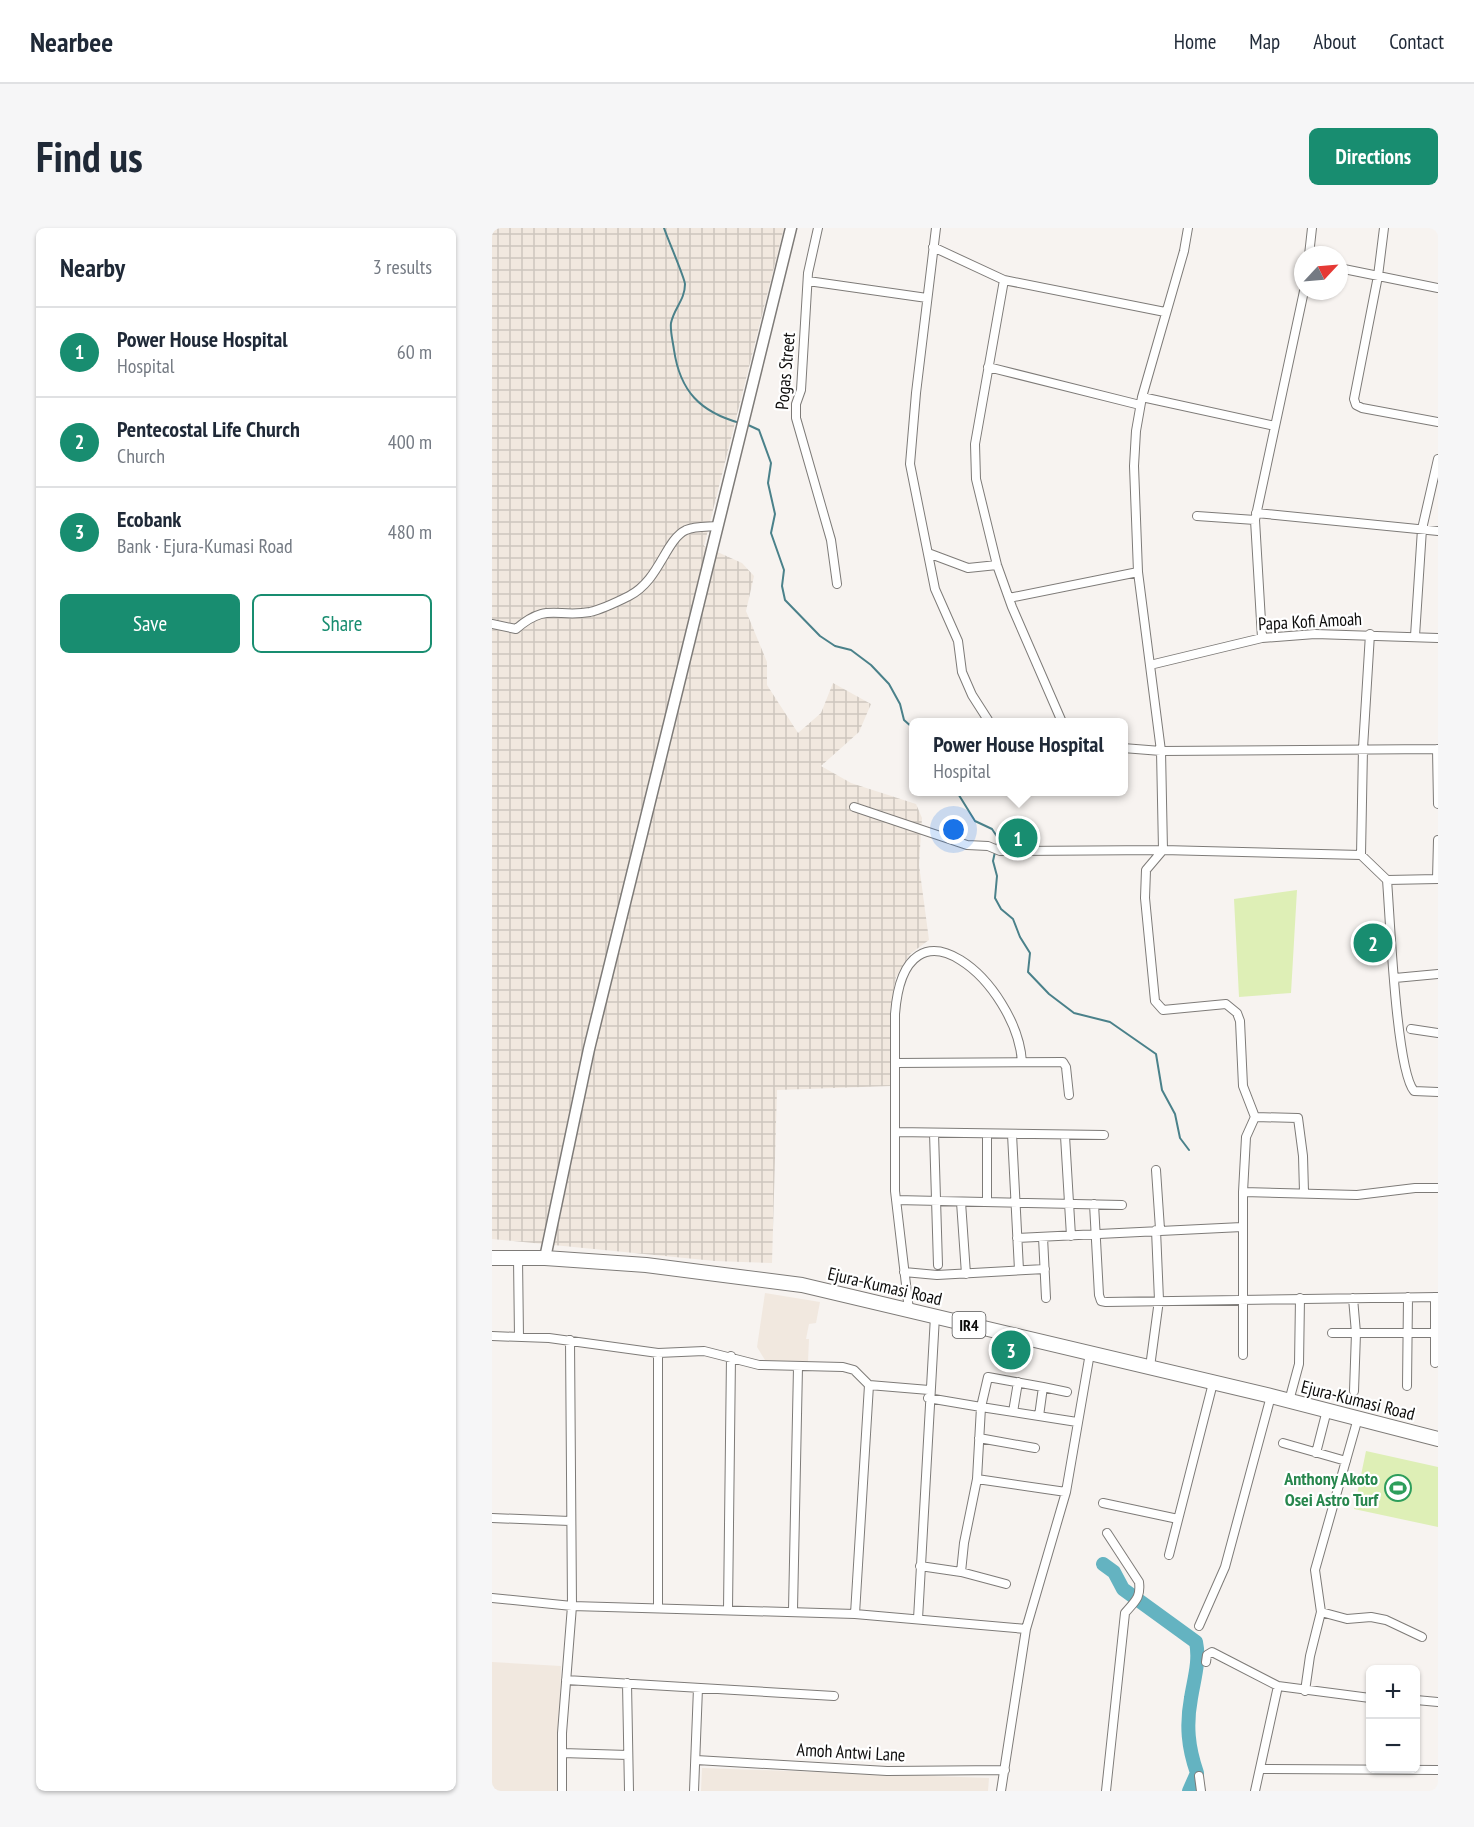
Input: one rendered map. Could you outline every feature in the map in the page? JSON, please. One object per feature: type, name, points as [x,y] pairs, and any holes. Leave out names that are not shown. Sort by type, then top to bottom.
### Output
[{"type":"main road","name":"Ejura-Kumasi Road","points":[[492,1258],[545,1258],[646,1265],[802,1285],[1271,1396],[1438,1439]]},
{"type":"street","points":[[545,1258],[588,1048],[791,228]]},
{"type":"street","name":"Pogas Street","points":[[818,228],[808,281],[803,369],[796,418],[831,540],[837,585]]},
{"type":"street","points":[[936,228],[910,464],[935,589],[957,641],[962,672],[972,695],[987,718]]},
{"type":"street","points":[[1188,228],[1141,401],[1136,431],[1134,466],[1138,572],[1161,751],[1163,850],[1149,866],[1145,875],[1145,898],[1155,1001],[1163,1010],[1226,1005],[1237,1013],[1240,1021],[1243,1086],[1255,1117],[1246,1137],[1243,1192],[1243,1355]]},
{"type":"street","points":[[1310,246],[1312,228]]},
{"type":"street","points":[[1384,228],[1378,276],[1354,399],[1356,405],[1438,422]]},
{"type":"street","points":[[933,247],[1004,280],[1165,312]]},
{"type":"street","points":[[1348,270],[1438,288]]},
{"type":"street","points":[[1004,280],[975,444],[976,479],[997,565],[1060,718]]},
{"type":"street","points":[[808,281],[927,298]]},
{"type":"street","points":[[1262,638],[1256,517],[1302,300]]},
{"type":"street","points":[[988,367],[1141,401],[1275,426]]},
{"type":"street","points":[[1415,636],[1422,529],[1438,459]]},
{"type":"street","points":[[1197,516],[1256,517],[1438,531]]},
{"type":"street","points":[[492,624],[516,629],[534,615],[543,612],[589,612],[612,604],[631,595],[647,583],[658,570],[670,546],[682,532],[718,526]]},
{"type":"street","points":[[928,553],[968,568],[997,565]]},
{"type":"street","points":[[1009,597],[1138,572]]},
{"type":"street","name":"Papa Kofi Amoah","points":[[1150,665],[1262,638],[1315,634],[1438,638]]},
{"type":"street","points":[[1361,855],[1363,748],[1370,634]]},
{"type":"street","points":[[1128,748],[1161,751],[1437,749],[1438,804]]},
{"type":"street","points":[[854,807],[967,845],[988,846],[1000,851],[1163,850],[1361,855],[1387,880],[1401,1046],[1408,1081],[1414,1091],[1438,1092]]},
{"type":"street","points":[[1387,880],[1438,879],[1438,840]]},
{"type":"street","points":[[909,1310],[896,1200],[895,1063],[897,987],[904,970],[915,957],[924,952],[939,953],[963,960],[989,983],[1010,1016],[1020,1041],[1022,1062]]},
{"type":"street","points":[[1395,978],[1438,974]]},
{"type":"street","points":[[1411,1029],[1438,1033]]},
{"type":"street","points":[[895,1063],[1063,1062],[1066,1066],[1069,1095]]},
{"type":"street","points":[[1255,1117],[1298,1118],[1304,1156],[1304,1192]]},
{"type":"street","points":[[896,1132],[1104,1135]]},
{"type":"street","points":[[934,1133],[938,1265]]},
{"type":"street","points":[[987,1134],[987,1202]]},
{"type":"street","points":[[1012,1134],[1019,1270]]},
{"type":"street","points":[[1065,1136],[1071,1236]]},
{"type":"street","points":[[1150,1368],[1159,1300],[1156,1170]]},
{"type":"street","points":[[1243,1192],[1357,1194],[1438,1188]]},
{"type":"street","points":[[896,1200],[1122,1205]]},
{"type":"street","points":[[961,1202],[966,1274]]},
{"type":"street","points":[[1094,1204],[1101,1301],[1436,1297],[1435,1363]]},
{"type":"street","points":[[1017,1238],[1158,1229],[1242,1227]]},
{"type":"street","points":[[1043,1237],[1046,1298]]},
{"type":"street","points":[[518,1258],[519,1337]]},
{"type":"street","points":[[904,1272],[966,1274],[1045,1269]]},
{"type":"street","points":[[1407,1386],[1408,1297]]},
{"type":"street","points":[[1289,1401],[1299,1364],[1300,1298]]},
{"type":"street","points":[[1353,1298],[1356,1333],[1354,1391]]},
{"type":"street","points":[[918,1619],[935,1316]]},
{"type":"street","points":[[1332,1333],[1436,1333]]},
{"type":"street","points":[[492,1336],[570,1340],[658,1353],[704,1351],[731,1356],[759,1365],[843,1367],[854,1370],[869,1385],[929,1394],[981,1407],[1077,1422]]},
{"type":"street","points":[[562,1791],[566,1680],[572,1606],[570,1340]]},
{"type":"street","points":[[658,1353],[658,1607]]},
{"type":"street","points":[[1001,1791],[1026,1629],[1066,1492],[1090,1353]]},
{"type":"street","points":[[728,1610],[731,1356]]},
{"type":"street","points":[[793,1610],[798,1367]]},
{"type":"street","points":[[961,1572],[964,1543],[977,1479],[981,1407],[988,1377],[1067,1392]]},
{"type":"street","points":[[1013,1412],[1018,1382]]},
{"type":"street","points":[[1169,1555],[1213,1383]]},
{"type":"street","points":[[855,1614],[869,1385]]},
{"type":"street","points":[[1039,1416],[1043,1387]]},
{"type":"street","points":[[1199,1626],[1225,1567],[1271,1396]]},
{"type":"street","points":[[1317,1453],[1327,1410]]},
{"type":"street","points":[[1305,1691],[1310,1656],[1321,1612],[1315,1570],[1358,1418]]},
{"type":"street","points":[[980,1438],[1035,1448]]},
{"type":"street","points":[[1283,1443],[1346,1461]]},
{"type":"street","points":[[977,1479],[1066,1492]]},
{"type":"street","points":[[1103,1503],[1178,1519]]},
{"type":"street","points":[[492,1518],[570,1521]]},
{"type":"street","points":[[1106,1791],[1125,1613],[1136,1601],[1139,1582],[1107,1533]]},
{"type":"street","points":[[920,1566],[961,1572],[1006,1584]]},
{"type":"street","points":[[492,1598],[572,1606],[793,1610],[1026,1629]]},
{"type":"street","points":[[1321,1612],[1347,1619],[1371,1617],[1386,1620],[1422,1636]]},
{"type":"street","points":[[1206,1662],[1207,1655],[1212,1652],[1278,1686],[1366,1697]]},
{"type":"street","points":[[566,1680],[834,1696]]},
{"type":"street","points":[[627,1683],[628,1791]]},
{"type":"street","points":[[1255,1791],[1271,1709],[1278,1686]]},
{"type":"street","points":[[694,1791],[698,1688]]},
{"type":"street","points":[[1420,1700],[1438,1702]]},
{"type":"street","points":[[562,1754],[628,1755]]},
{"type":"street","name":"Amoh Antwi Lane","points":[[696,1760],[887,1771],[1005,1770]]},
{"type":"street","points":[[1261,1769],[1438,1770]]},
{"type":"street","points":[[1199,1776],[1202,1791]]},
{"type":"shaded area","points":[[492,228],[784,228],[704,546],[742,563],[754,576],[746,611],[767,662],[767,685],[798,733],[821,713],[833,683],[871,704],[859,732],[821,766],[851,783],[916,804],[922,818],[919,865],[929,940],[910,954],[896,977],[890,1010],[891,1086],[777,1090],[772,1263],[715,1261],[492,1239]]},
{"type":"shaded area","points":[[765,1293],[820,1302],[816,1323],[809,1324],[806,1339],[809,1339],[808,1362],[779,1364],[765,1360],[757,1347]]},
{"type":"shaded area","points":[[492,1662],[561,1666],[558,1791],[492,1791]]},
{"type":"shaded area","points":[[702,1768],[989,1778],[988,1791],[701,1791]]},
{"type":"green space","points":[[1297,890],[1291,993],[1239,997],[1234,899]]},
{"type":"green space","name":"Anthony Akoto Osei Astro Turf","points":[[1366,1451],[1438,1467],[1438,1527],[1354,1509]]},
{"type":"waterway","points":[[664,228],[685,284],[671,326],[681,377],[694,398],[703,406],[740,423]]},
{"type":"waterway","points":[[746,424],[759,430],[771,463],[768,483],[775,514],[771,533],[784,570],[782,586],[785,600],[820,636],[835,646],[851,650],[871,665],[889,684],[900,704],[904,720],[909,724]]},
{"type":"waterway","points":[[959,796],[975,821],[992,829],[998,838],[993,861],[997,876],[995,898],[1001,909],[1013,919],[1030,953],[1028,972],[1049,994],[1074,1013],[1110,1022],[1156,1054],[1162,1090],[1175,1114],[1180,1138],[1189,1150]]},
{"type":"waterway","points":[[1103,1564],[1114,1572],[1123,1589],[1196,1642],[1197,1663],[1188,1727],[1197,1773],[1189,1791]]},
{"type":"place","name":"Power House Hospital","points":[[1018,838]]},
{"type":"place","name":"Pentecostal Life Church","points":[[1373,943]]},
{"type":"place","name":"Ecobank","points":[[1011,1350]]},
{"type":"place","name":"Anthony Akoto Osei Astro Turf","points":[[1398,1488]]}]
